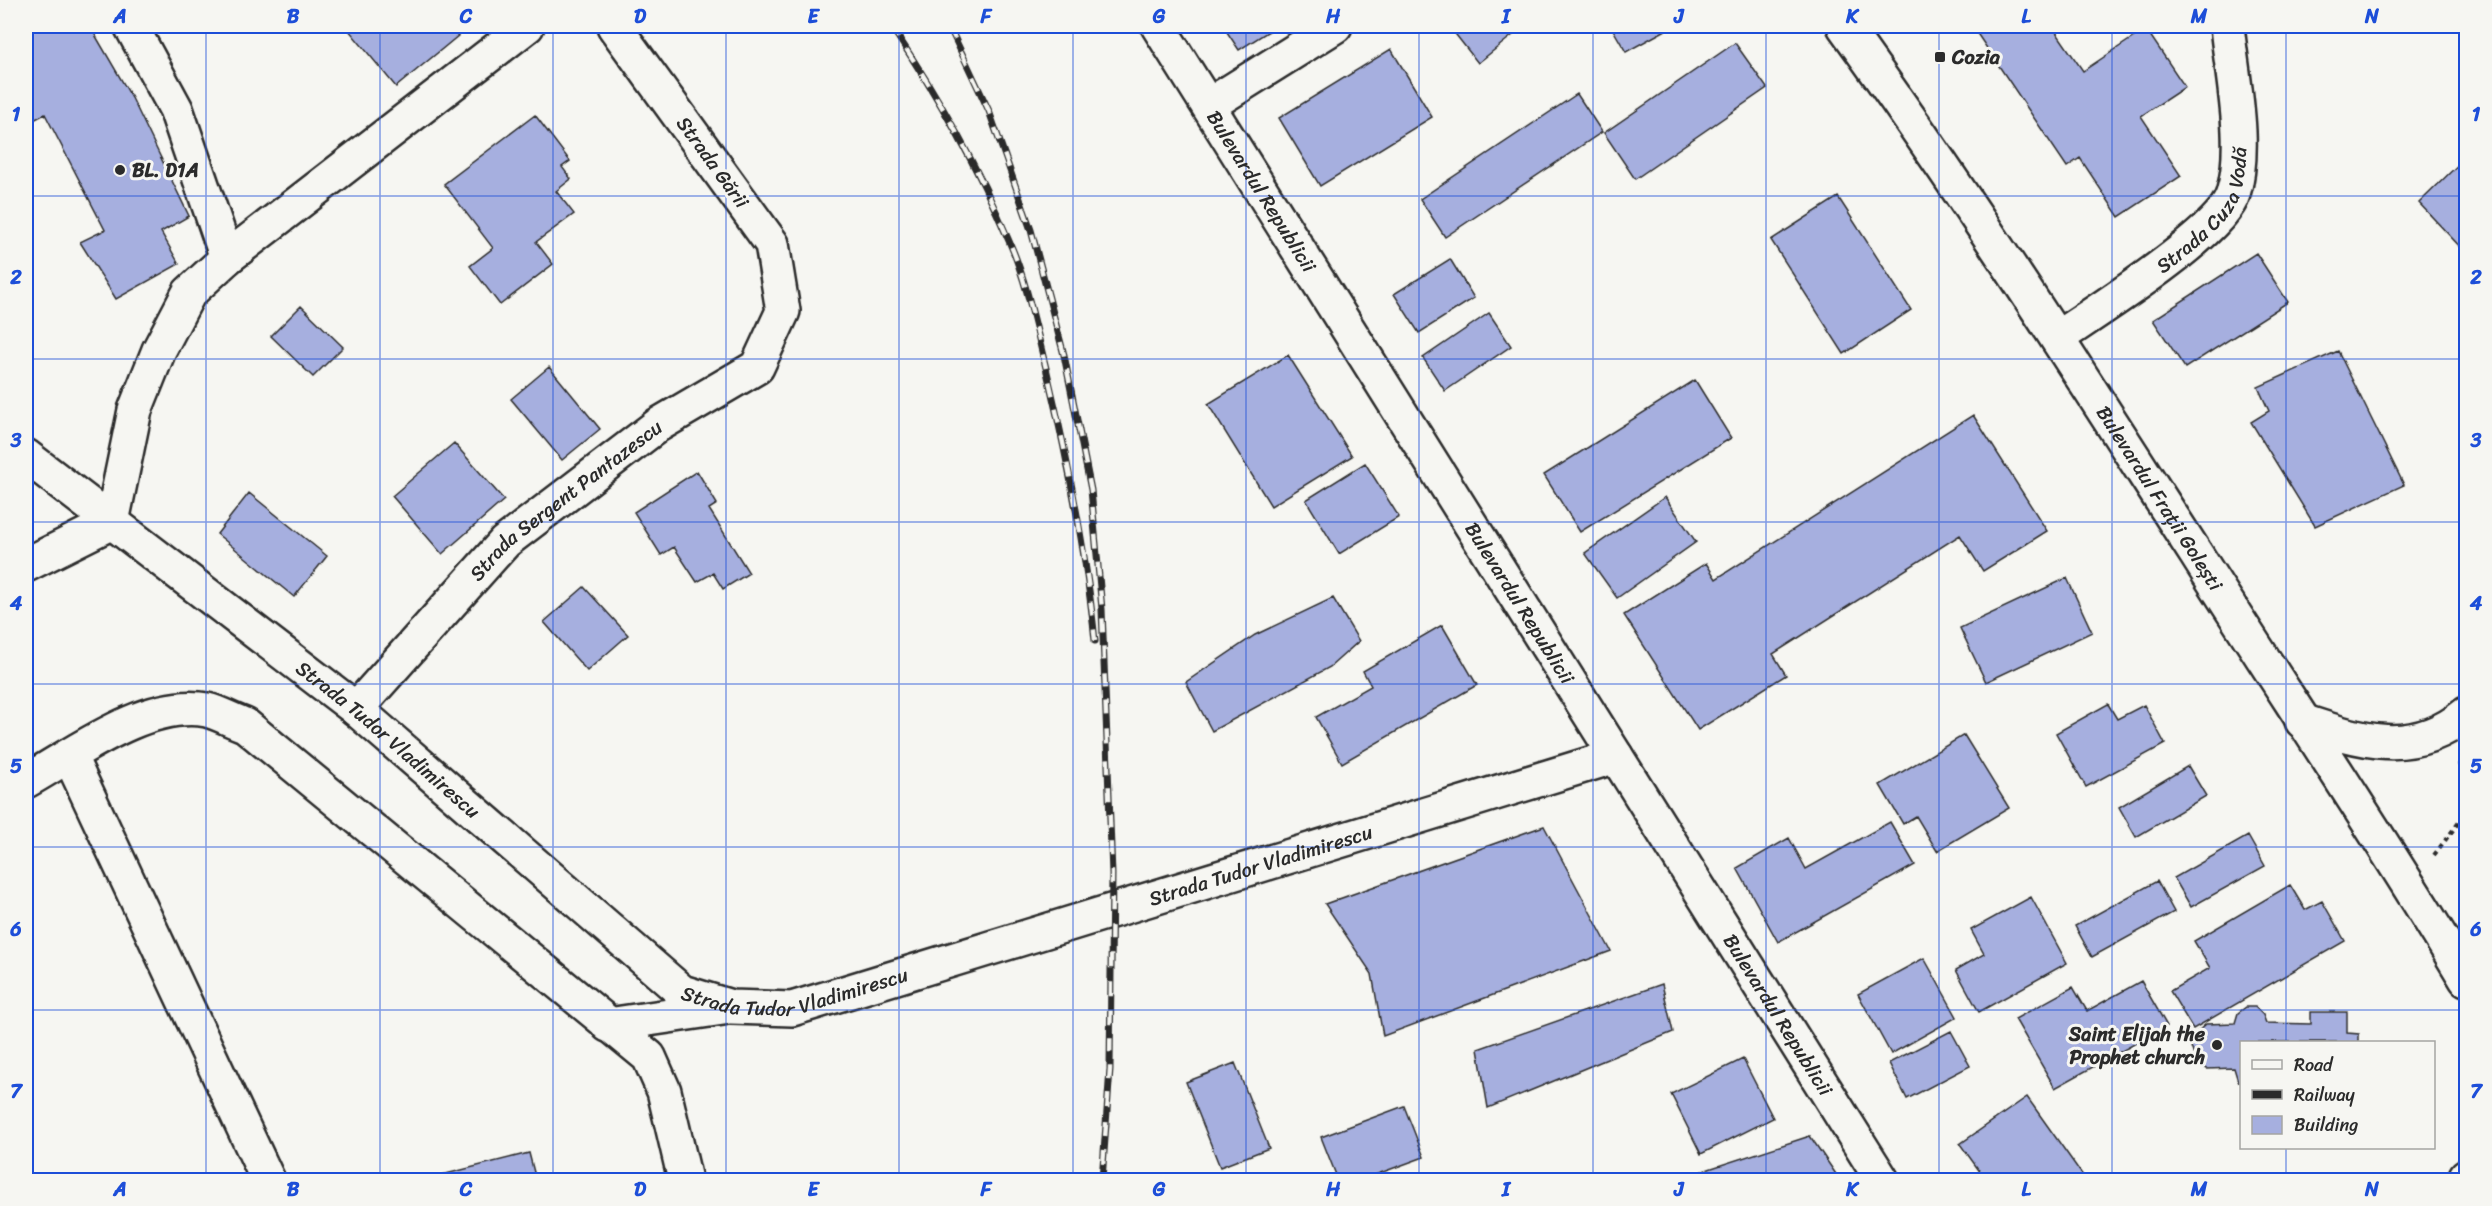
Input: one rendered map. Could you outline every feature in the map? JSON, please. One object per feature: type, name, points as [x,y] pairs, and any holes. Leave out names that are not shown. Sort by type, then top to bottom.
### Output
[{"type":"street","points":[[131,26],[176,108],[227,258]]},
{"type":"street","points":[[26,565],[112,522],[135,410],[159,350],[189,293],[227,258],[527,26]]},
{"type":"street","name":"Strada Gării","points":[[614,26],[772,244],[783,311]]},
{"type":"street","name":"Bulevardul Republicii","points":[[1158,26],[1882,1180]]},
{"type":"street","points":[[1209,105],[1335,26]]},
{"type":"street","name":"Bulevardul Frații Golești","points":[[1844,26],[1902,106],[2056,338],[2410,885],[2466,979]]},
{"type":"street","name":"Strada Cuza Vodă","points":[[2056,338],[2203,234],[2233,196],[2239,148],[2227,26]]},
{"type":"street","name":"Strada Sergent Pantazescu","points":[[356,709],[505,542],[658,425],[758,367],[783,311]]},
{"type":"street","name":"Strada Tudor Vladimirescu","points":[[26,456],[356,709],[682,992],[731,1007],[792,1009],[1616,756]]},
{"type":"street","points":[[26,782],[136,719],[178,709],[207,710],[245,725],[649,1057],[664,1091],[685,1180]]},
{"type":"street","points":[[2302,721],[2349,736],[2389,743],[2423,739],[2450,728],[2466,714]]},
{"type":"street","points":[[70,757],[268,1180]]},
{"type":"street","points":[[608,1025],[731,1007]]},
{"type":"street","points":[[2465,1180],[2466,1176]]},
{"type":"path","points":[[2410,885],[2466,813]]},
{"type":"building","name":"BL. D1A","points":[[26,26],[90,26],[132,98],[189,216],[161,232],[179,264],[116,299],[80,242],[105,230],[45,114],[26,124]]},
{"type":"building","points":[[352,26],[470,26],[396,87],[348,29]]},
{"type":"building","points":[[1223,26],[1277,26],[1239,50]]},
{"type":"building","points":[[1449,26],[1506,26],[1513,35],[1478,63]]},
{"type":"building","points":[[1611,26],[1673,26],[1626,52]]},
{"type":"building","points":[[1972,26],[2052,26],[2083,71],[2146,29],[2185,87],[2141,116],[2181,176],[2119,217],[2080,158],[2067,167]]},
{"type":"building","points":[[1735,43],[1767,88],[1635,179],[1604,133]]},
{"type":"building","points":[[1391,49],[1432,117],[1320,186],[1279,118]]},
{"type":"building","points":[[1577,94],[1602,132],[1445,237],[1420,199]]},
{"type":"building","points":[[535,115],[570,161],[562,167],[571,179],[556,191],[574,214],[536,242],[553,264],[500,305],[470,266],[493,248],[444,184]]},
{"type":"building","points":[[2466,157],[2466,253],[2419,203]]},
{"type":"building","points":[[1838,197],[1911,310],[1844,354],[1771,240]]},
{"type":"building","points":[[2256,253],[2288,302],[2185,368],[2153,320]]},
{"type":"building","points":[[1450,259],[1474,298],[1419,333],[1394,294]]},
{"type":"building","points":[[301,306],[343,347],[313,377],[271,336]]},
{"type":"building","points":[[1489,313],[1511,346],[1445,391],[1423,358]]},
{"type":"building","points":[[2338,351],[2404,485],[2315,526],[2251,422],[2269,411],[2258,387]]},
{"type":"building","points":[[1288,355],[1352,456],[1271,506],[1208,404]]},
{"type":"building","points":[[549,367],[600,429],[562,460],[511,399]]},
{"type":"building","points":[[1695,380],[1731,438],[1580,532],[1544,475]]},
{"type":"building","points":[[1973,415],[2047,531],[1983,571],[1960,535],[1773,654],[1786,675],[1698,730],[1624,615],[1706,563],[1716,579]]},
{"type":"building","points":[[454,443],[504,500],[442,554],[392,496]]},
{"type":"building","points":[[1365,463],[1399,517],[1339,554],[1306,500]]},
{"type":"building","points":[[697,471],[717,504],[709,509],[749,573],[723,589],[713,573],[697,582],[674,547],[661,555],[634,512]]},
{"type":"building","points":[[249,493],[327,556],[294,597],[217,534]]},
{"type":"building","points":[[1665,497],[1696,542],[1617,598],[1585,553]]},
{"type":"building","points":[[2067,578],[2092,632],[1986,682],[1960,628]]},
{"type":"building","points":[[584,587],[628,635],[587,671],[544,622]]},
{"type":"building","points":[[1333,598],[1359,641],[1330,667],[1212,731],[1186,682],[1255,635]]},
{"type":"building","points":[[1442,625],[1477,685],[1342,763],[1316,717],[1371,686],[1363,671]]},
{"type":"building","points":[[2108,704],[2117,719],[2144,705],[2165,744],[2086,787],[2056,733]]},
{"type":"building","points":[[1964,735],[2009,808],[1937,851],[1916,816],[1903,824],[1880,785]]},
{"type":"building","points":[[2188,766],[2206,796],[2136,837],[2119,807]]},
{"type":"building","points":[[1890,822],[1915,865],[1778,942],[1737,868],[1789,838],[1806,869]]},
{"type":"building","points":[[1544,826],[1611,951],[1383,1036],[1372,974],[1325,904]]},
{"type":"building","points":[[2248,836],[2265,866],[2191,907],[2174,878]]},
{"type":"building","points":[[2157,881],[2174,912],[2092,957],[2075,926]]},
{"type":"building","points":[[2290,885],[2305,910],[2322,901],[2345,941],[2193,1029],[2170,991],[2210,968],[2194,941]]},
{"type":"building","points":[[2031,897],[2067,963],[1979,1012],[1956,970],[1984,954],[1971,930]]},
{"type":"building","points":[[1924,958],[1957,1017],[1891,1054],[1858,994]]},
{"type":"building","points":[[2141,981],[2167,1026],[2055,1088],[2015,1019],[2073,987],[2087,1011]]},
{"type":"building","points":[[1662,984],[1673,1032],[1488,1108],[1478,1049]]},
{"type":"building","name":"Saint Elijah the Prophet church","points":[[2246,1007],[2255,1007],[2263,1015],[2266,1023],[2311,1024],[2311,1012],[2347,1012],[2347,1033],[2359,1034],[2359,1041],[2240,1041],[2240,1082],[2234,1068],[2207,1069],[2196,1061],[2191,1047],[2196,1033],[2206,1024],[2235,1023],[2238,1013]]},
{"type":"building","points":[[1951,1031],[1970,1066],[1907,1099],[1889,1063]]},
{"type":"building","points":[[1743,1059],[1773,1118],[1701,1154],[1671,1094]]},
{"type":"building","points":[[1235,1063],[1269,1148],[1220,1167],[1186,1082]]},
{"type":"building","points":[[2027,1097],[2086,1180],[1986,1180],[1960,1144]]},
{"type":"building","points":[[1404,1106],[1424,1157],[1361,1180],[1338,1180],[1321,1137]]},
{"type":"building","points":[[1810,1136],[1840,1180],[1675,1180]]},
{"type":"building","points":[[529,1153],[536,1180],[422,1180]]},
{"type":"railway","points":[[891,26],[940,104],[970,158],[997,213],[1021,273],[1047,372],[1069,472],[1087,573],[1095,641]]},
{"type":"railway","points":[[949,26],[989,111],[1031,230],[1064,355],[1091,490],[1102,609],[1112,874],[1110,1069],[1102,1180]]},
{"type":"place","name":"Cozia","points":[[1940,57]]},
{"type":"place","name":"BL. D1A","points":[[120,170]]},
{"type":"place","name":"Saint Elijah the Prophet church","points":[[2217,1045]]}]
